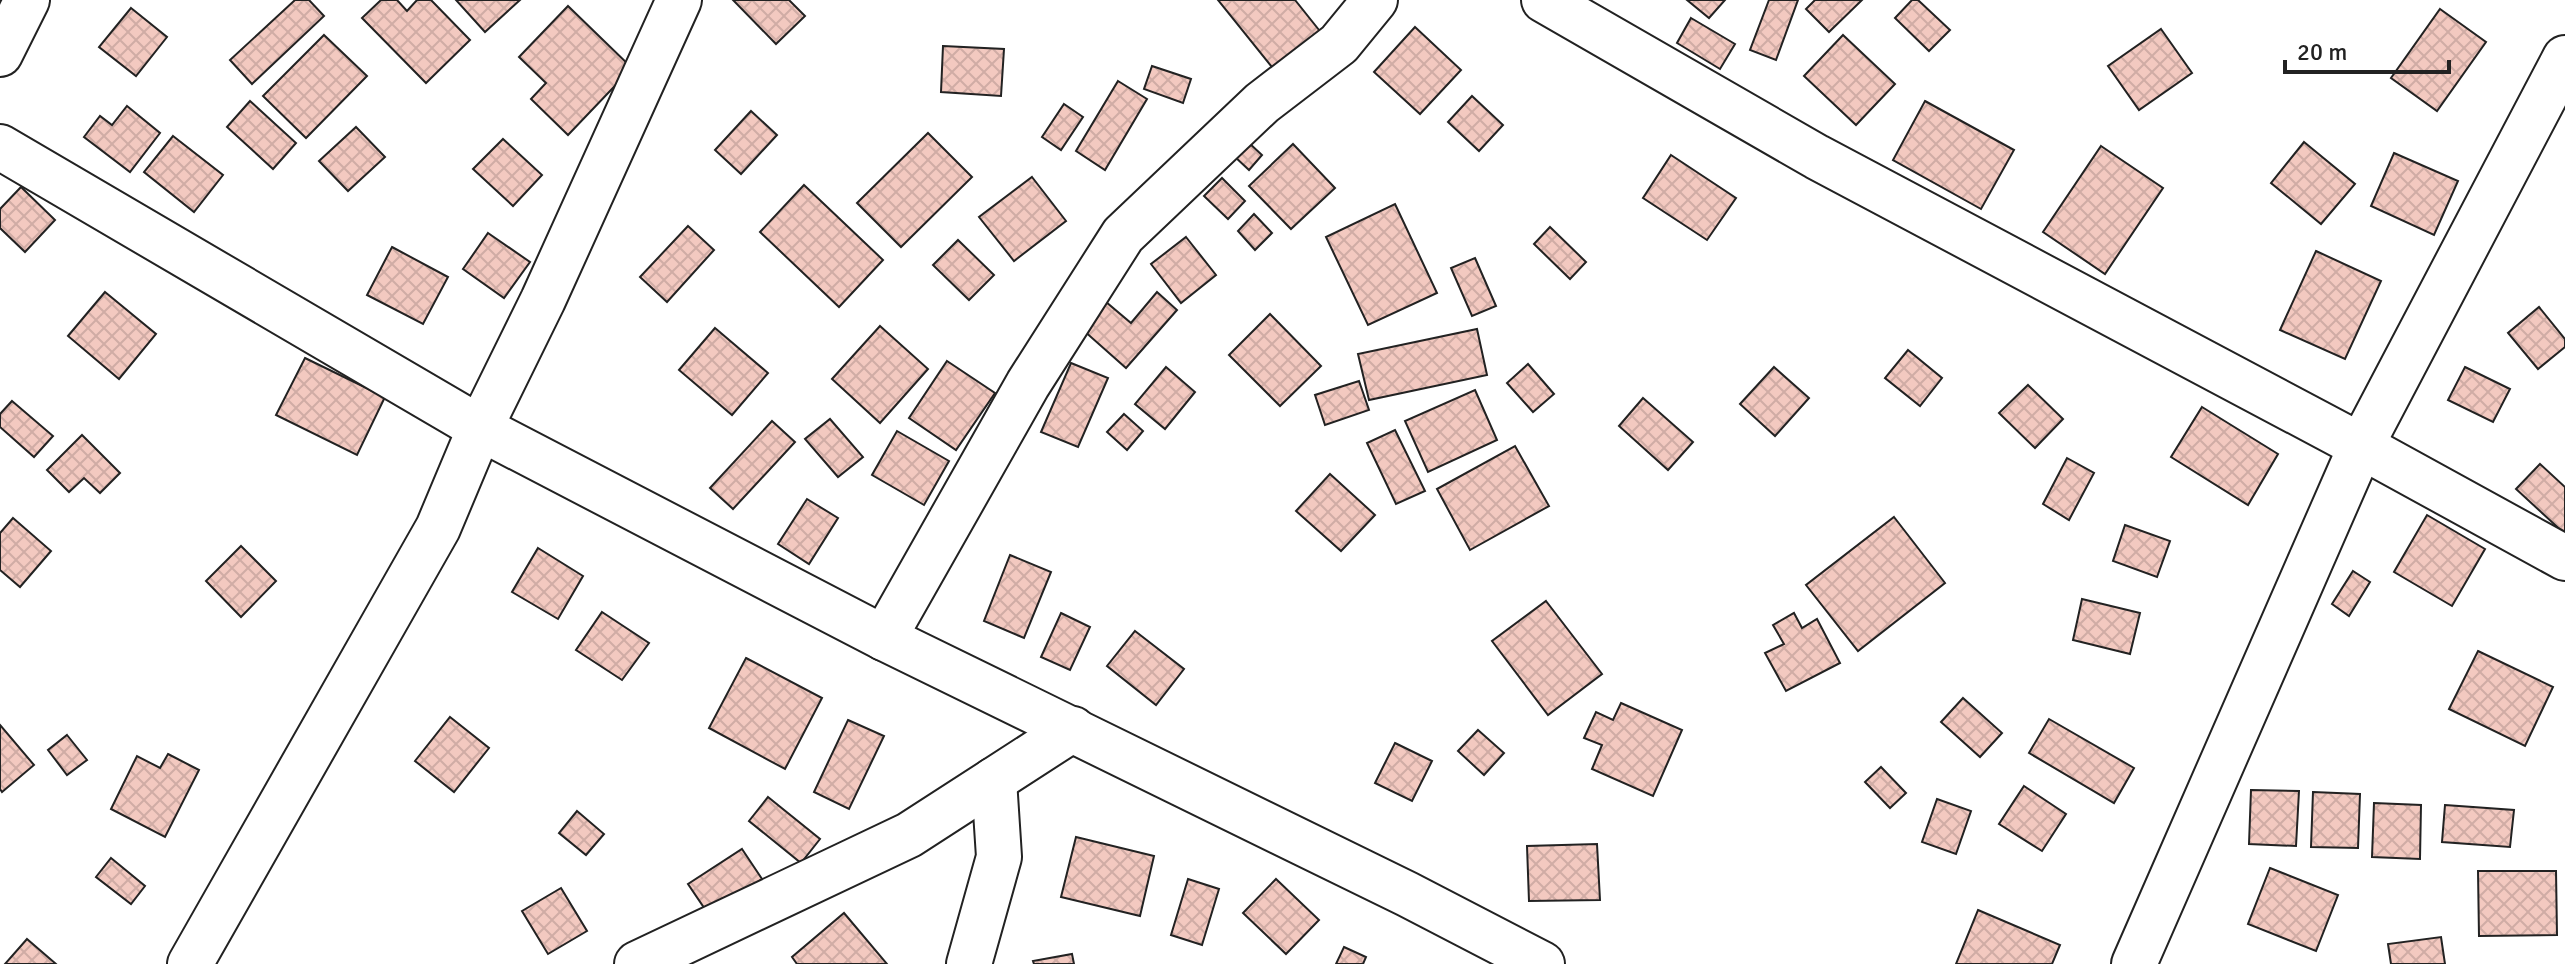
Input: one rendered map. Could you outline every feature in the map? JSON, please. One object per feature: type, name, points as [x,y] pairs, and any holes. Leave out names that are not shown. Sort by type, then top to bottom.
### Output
[{"type":"street","points":[[0,54],[27,0]]},
{"type":"street","points":[[190,964],[438,528],[480,428],[543,300],[679,0]]},
{"type":"street","points":[[884,638],[1028,384],[1123,235],[1262,103],[1339,44],[1375,0]]},
{"type":"street","points":[[1544,0],[1817,157],[2565,558]]},
{"type":"street","points":[[2134,964],[2361,446],[2565,58]]},
{"type":"street","points":[[0,147],[480,428],[884,638],[1407,894],[1542,964]]},
{"type":"street","points":[[637,964],[887,846],[1073,729]]},
{"type":"street","points":[[969,964],[999,857],[994,780]]},
{"type":"building","points":[[295,0],[309,0],[324,16],[252,84],[230,60]]},
{"type":"building","points":[[381,0],[397,0],[407,11],[417,0],[431,0],[470,40],[426,83],[362,18]]},
{"type":"building","points":[[456,0],[520,0],[485,32]]},
{"type":"building","points":[[733,0],[789,0],[805,16],[776,44]]},
{"type":"building","points":[[1218,0],[1295,0],[1323,35],[1276,72]]},
{"type":"building","points":[[1687,0],[1725,0],[1709,18]]},
{"type":"building","points":[[1769,0],[1798,0],[1776,60],[1750,50]]},
{"type":"building","points":[[1815,0],[1862,0],[1829,32],[1806,9]]},
{"type":"building","points":[[1912,0],[1918,0],[1950,30],[1929,51],[1895,18]]},
{"type":"building","points":[[568,6],[632,68],[568,135],[531,99],[546,83],[519,57]]},
{"type":"building","points":[[131,8],[167,37],[136,76],[99,47]]},
{"type":"building","points":[[2440,9],[2486,42],[2437,111],[2391,78]]},
{"type":"building","points":[[1691,18],[1735,44],[1720,69],[1677,43]]},
{"type":"building","points":[[1415,27],[1461,70],[1420,114],[1374,72]]},
{"type":"building","points":[[2161,29],[2192,73],[2139,110],[2108,66]]},
{"type":"building","points":[[324,35],[367,76],[306,138],[263,96]]},
{"type":"building","points":[[1843,35],[1895,84],[1856,125],[1804,76]]},
{"type":"building","points":[[943,46],[1004,49],[1001,96],[941,92]]},
{"type":"building","points":[[1152,66],[1191,79],[1183,103],[1144,89]]},
{"type":"building","points":[[1118,81],[1147,99],[1105,170],[1076,151]]},
{"type":"building","points":[[1472,96],[1503,125],[1479,151],[1448,122]]},
{"type":"building","points":[[250,101],[296,143],[273,169],[227,127]]},
{"type":"building","points":[[1925,101],[2014,150],[1981,209],[1893,160]]},
{"type":"building","points":[[1064,104],[1083,117],[1061,150],[1042,137]]},
{"type":"building","points":[[127,106],[160,133],[130,172],[84,137],[100,116],[112,125]]},
{"type":"building","points":[[751,111],[777,135],[741,174],[715,150]]},
{"type":"building","points":[[356,127],[385,157],[348,191],[319,161]]},
{"type":"building","points":[[928,133],[972,177],[901,247],[857,203]]},
{"type":"building","points":[[173,136],[223,175],[194,212],[144,172]]},
{"type":"building","points":[[503,139],[542,175],[513,206],[473,169]]},
{"type":"building","points":[[1248,142],[1262,155],[1249,170],[1234,156]]},
{"type":"building","points":[[2304,142],[2355,184],[2321,224],[2271,183]]},
{"type":"building","points":[[1293,144],[1335,188],[1291,229],[1249,186]]},
{"type":"building","points":[[2101,146],[2163,188],[2105,274],[2043,232]]},
{"type":"building","points":[[2394,153],[2458,181],[2434,235],[2371,206]]},
{"type":"building","points":[[1671,155],[1736,198],[1707,240],[1643,198]]},
{"type":"building","points":[[1032,177],[1066,221],[1014,261],[979,217]]},
{"type":"building","points":[[1222,178],[1245,201],[1228,219],[1204,196]]},
{"type":"building","points":[[804,185],[883,260],[839,307],[760,232]]},
{"type":"building","points":[[21,187],[55,220],[25,252],[0,228],[0,209]]},
{"type":"building","points":[[1395,204],[1437,293],[1368,325],[1326,237]]},
{"type":"building","points":[[1254,214],[1272,233],[1255,250],[1238,231]]},
{"type":"building","points":[[688,226],[714,250],[667,302],[640,277]]},
{"type":"building","points":[[1550,227],[1586,262],[1570,279],[1534,244]]},
{"type":"building","points":[[488,233],[530,262],[504,298],[463,269]]},
{"type":"building","points":[[1186,237],[1216,275],[1181,303],[1151,264]]},
{"type":"building","points":[[958,240],[994,275],[969,300],[933,265]]},
{"type":"building","points":[[392,247],[448,277],[423,324],[367,295]]},
{"type":"building","points":[[2316,251],[2381,281],[2345,359],[2280,330]]},
{"type":"building","points":[[1475,258],[1496,306],[1472,316],[1451,268]]},
{"type":"building","points":[[105,292],[156,334],[119,379],[68,336]]},
{"type":"building","points":[[1157,292],[1177,310],[1126,368],[1083,330],[1106,302],[1131,323]]},
{"type":"building","points":[[2539,307],[2565,339],[2565,347],[2538,369],[2508,333]]},
{"type":"building","points":[[1270,314],[1321,366],[1280,406],[1229,355]]},
{"type":"building","points":[[880,326],[928,369],[880,423],[832,379]]},
{"type":"building","points":[[715,328],[768,373],[732,415],[679,370]]},
{"type":"building","points":[[1477,329],[1487,375],[1369,400],[1358,354]]},
{"type":"building","points":[[1908,350],[1942,378],[1920,406],[1885,378]]},
{"type":"building","points":[[305,358],[385,397],[357,455],[276,415]]},
{"type":"building","points":[[947,361],[995,393],[956,450],[909,418]]},
{"type":"building","points":[[1071,363],[1108,378],[1078,447],[1041,432]]},
{"type":"building","points":[[1528,364],[1554,394],[1533,412],[1507,383]]},
{"type":"building","points":[[1166,367],[1195,392],[1165,429],[1135,404]]},
{"type":"building","points":[[1774,367],[1809,398],[1775,436],[1740,404]]},
{"type":"building","points":[[2465,367],[2510,389],[2493,422],[2448,400]]},
{"type":"building","points":[[1359,381],[1369,410],[1325,425],[1315,395]]},
{"type":"building","points":[[2028,385],[2063,419],[2035,448],[1999,413]]},
{"type":"building","points":[[1475,390],[1497,440],[1428,472],[1405,421]]},
{"type":"building","points":[[1643,398],[1693,442],[1668,470],[1619,426]]},
{"type":"building","points":[[12,401],[53,436],[34,457],[0,427],[0,414]]},
{"type":"building","points":[[2202,407],[2278,454],[2248,505],[2171,457]]},
{"type":"building","points":[[1124,414],[1143,431],[1127,450],[1107,432]]},
{"type":"building","points":[[830,419],[863,457],[838,477],[805,439]]},
{"type":"building","points":[[772,421],[795,442],[733,509],[710,488]]},
{"type":"building","points":[[1395,430],[1425,491],[1396,504],[1367,443]]},
{"type":"building","points":[[897,431],[949,461],[924,505],[872,475]]},
{"type":"building","points":[[82,435],[120,473],[100,493],[84,478],[69,492],[47,470]]},
{"type":"building","points":[[1515,446],[1549,506],[1470,550],[1437,489]]},
{"type":"building","points":[[2067,458],[2094,473],[2069,520],[2043,504]]},
{"type":"building","points":[[2540,464],[2565,487],[2565,534],[2516,489]]},
{"type":"building","points":[[1330,474],[1375,515],[1341,551],[1296,511]]},
{"type":"building","points":[[807,499],[838,518],[809,564],[778,544]]},
{"type":"building","points":[[2427,515],[2485,549],[2452,606],[2394,572]]},
{"type":"building","points":[[1894,517],[1945,583],[1858,651],[1806,585]]},
{"type":"building","points":[[13,518],[51,551],[20,587],[0,570],[0,533]]},
{"type":"building","points":[[2125,525],[2170,541],[2157,577],[2113,561]]},
{"type":"building","points":[[241,546],[276,581],[241,617],[206,581]]},
{"type":"building","points":[[538,548],[583,576],[558,619],[512,592]]},
{"type":"building","points":[[1010,555],[1051,572],[1024,638],[984,621]]},
{"type":"building","points":[[2353,571],[2370,582],[2349,616],[2332,604]]},
{"type":"building","points":[[2082,599],[2140,613],[2130,654],[2073,640]]},
{"type":"building","points":[[1546,601],[1602,674],[1548,715],[1492,641]]},
{"type":"building","points":[[602,612],[649,643],[622,680],[576,650]]},
{"type":"building","points":[[1061,613],[1090,627],[1070,670],[1041,657]]},
{"type":"building","points":[[1794,613],[1802,628],[1817,619],[1840,663],[1786,691],[1765,653],[1784,644],[1773,625]]},
{"type":"building","points":[[1135,631],[1184,669],[1156,705],[1107,666]]},
{"type":"building","points":[[2478,651],[2553,687],[2525,746],[2449,709]]},
{"type":"building","points":[[746,658],[822,698],[785,769],[709,728]]},
{"type":"building","points":[[1963,698],[2002,733],[1980,757],[1941,722]]},
{"type":"building","points":[[1621,703],[1682,730],[1653,796],[1592,769],[1602,745],[1584,738],[1596,712],[1613,720]]},
{"type":"building","points":[[450,717],[489,748],[454,792],[415,761]]},
{"type":"building","points":[[2049,719],[2134,768],[2114,803],[2029,753]]},
{"type":"building","points":[[848,720],[884,736],[849,809],[814,792]]},
{"type":"building","points":[[0,725],[34,765],[2,792],[0,789]]},
{"type":"building","points":[[1478,730],[1504,753],[1484,775],[1458,751]]},
{"type":"building","points":[[67,735],[87,760],[67,775],[48,750]]},
{"type":"building","points":[[1395,743],[1432,761],[1412,801],[1375,783]]},
{"type":"building","points":[[168,754],[199,770],[165,837],[111,809],[137,756],[160,768]]},
{"type":"building","points":[[1881,767],[1906,793],[1890,808],[1865,782]]},
{"type":"building","points":[[2024,786],[2066,814],[2042,851],[1999,824]]},
{"type":"building","points":[[2251,790],[2299,791],[2296,846],[2249,844]]},
{"type":"building","points":[[2313,792],[2360,794],[2358,848],[2311,847]]},
{"type":"building","points":[[768,797],[820,839],[801,863],[749,821]]},
{"type":"building","points":[[1937,799],[1971,811],[1956,854],[1922,842]]},
{"type":"building","points":[[2374,803],[2421,805],[2420,859],[2372,857]]},
{"type":"building","points":[[2445,805],[2514,810],[2510,847],[2442,842]]},
{"type":"building","points":[[577,811],[604,834],[586,855],[559,833]]},
{"type":"building","points":[[1076,837],[1154,856],[1140,916],[1061,897]]},
{"type":"building","points":[[1597,844],[1600,900],[1529,901],[1527,846]]},
{"type":"building","points":[[742,849],[762,879],[709,915],[688,884]]},
{"type":"building","points":[[111,858],[145,886],[131,904],[96,877]]},
{"type":"building","points":[[2270,868],[2338,895],[2316,951],[2248,924]]},
{"type":"building","points":[[2478,871],[2556,871],[2557,935],[2479,936]]},
{"type":"building","points":[[1188,879],[1219,889],[1202,945],[1171,935]]},
{"type":"building","points":[[1276,879],[1319,920],[1286,954],[1243,913]]},
{"type":"building","points":[[561,888],[587,931],[548,954],[522,911]]},
{"type":"building","points":[[1978,910],[2060,945],[2052,964],[1956,964]]},
{"type":"building","points":[[844,913],[887,964],[797,964],[792,957]]},
{"type":"building","points":[[2441,937],[2445,964],[2391,964],[2388,944]]},
{"type":"building","points":[[27,939],[56,964],[5,964]]},
{"type":"building","points":[[1344,947],[1366,957],[1363,964],[1336,964]]},
{"type":"building","points":[[1072,954],[1074,964],[1034,964],[1033,961]]}]
